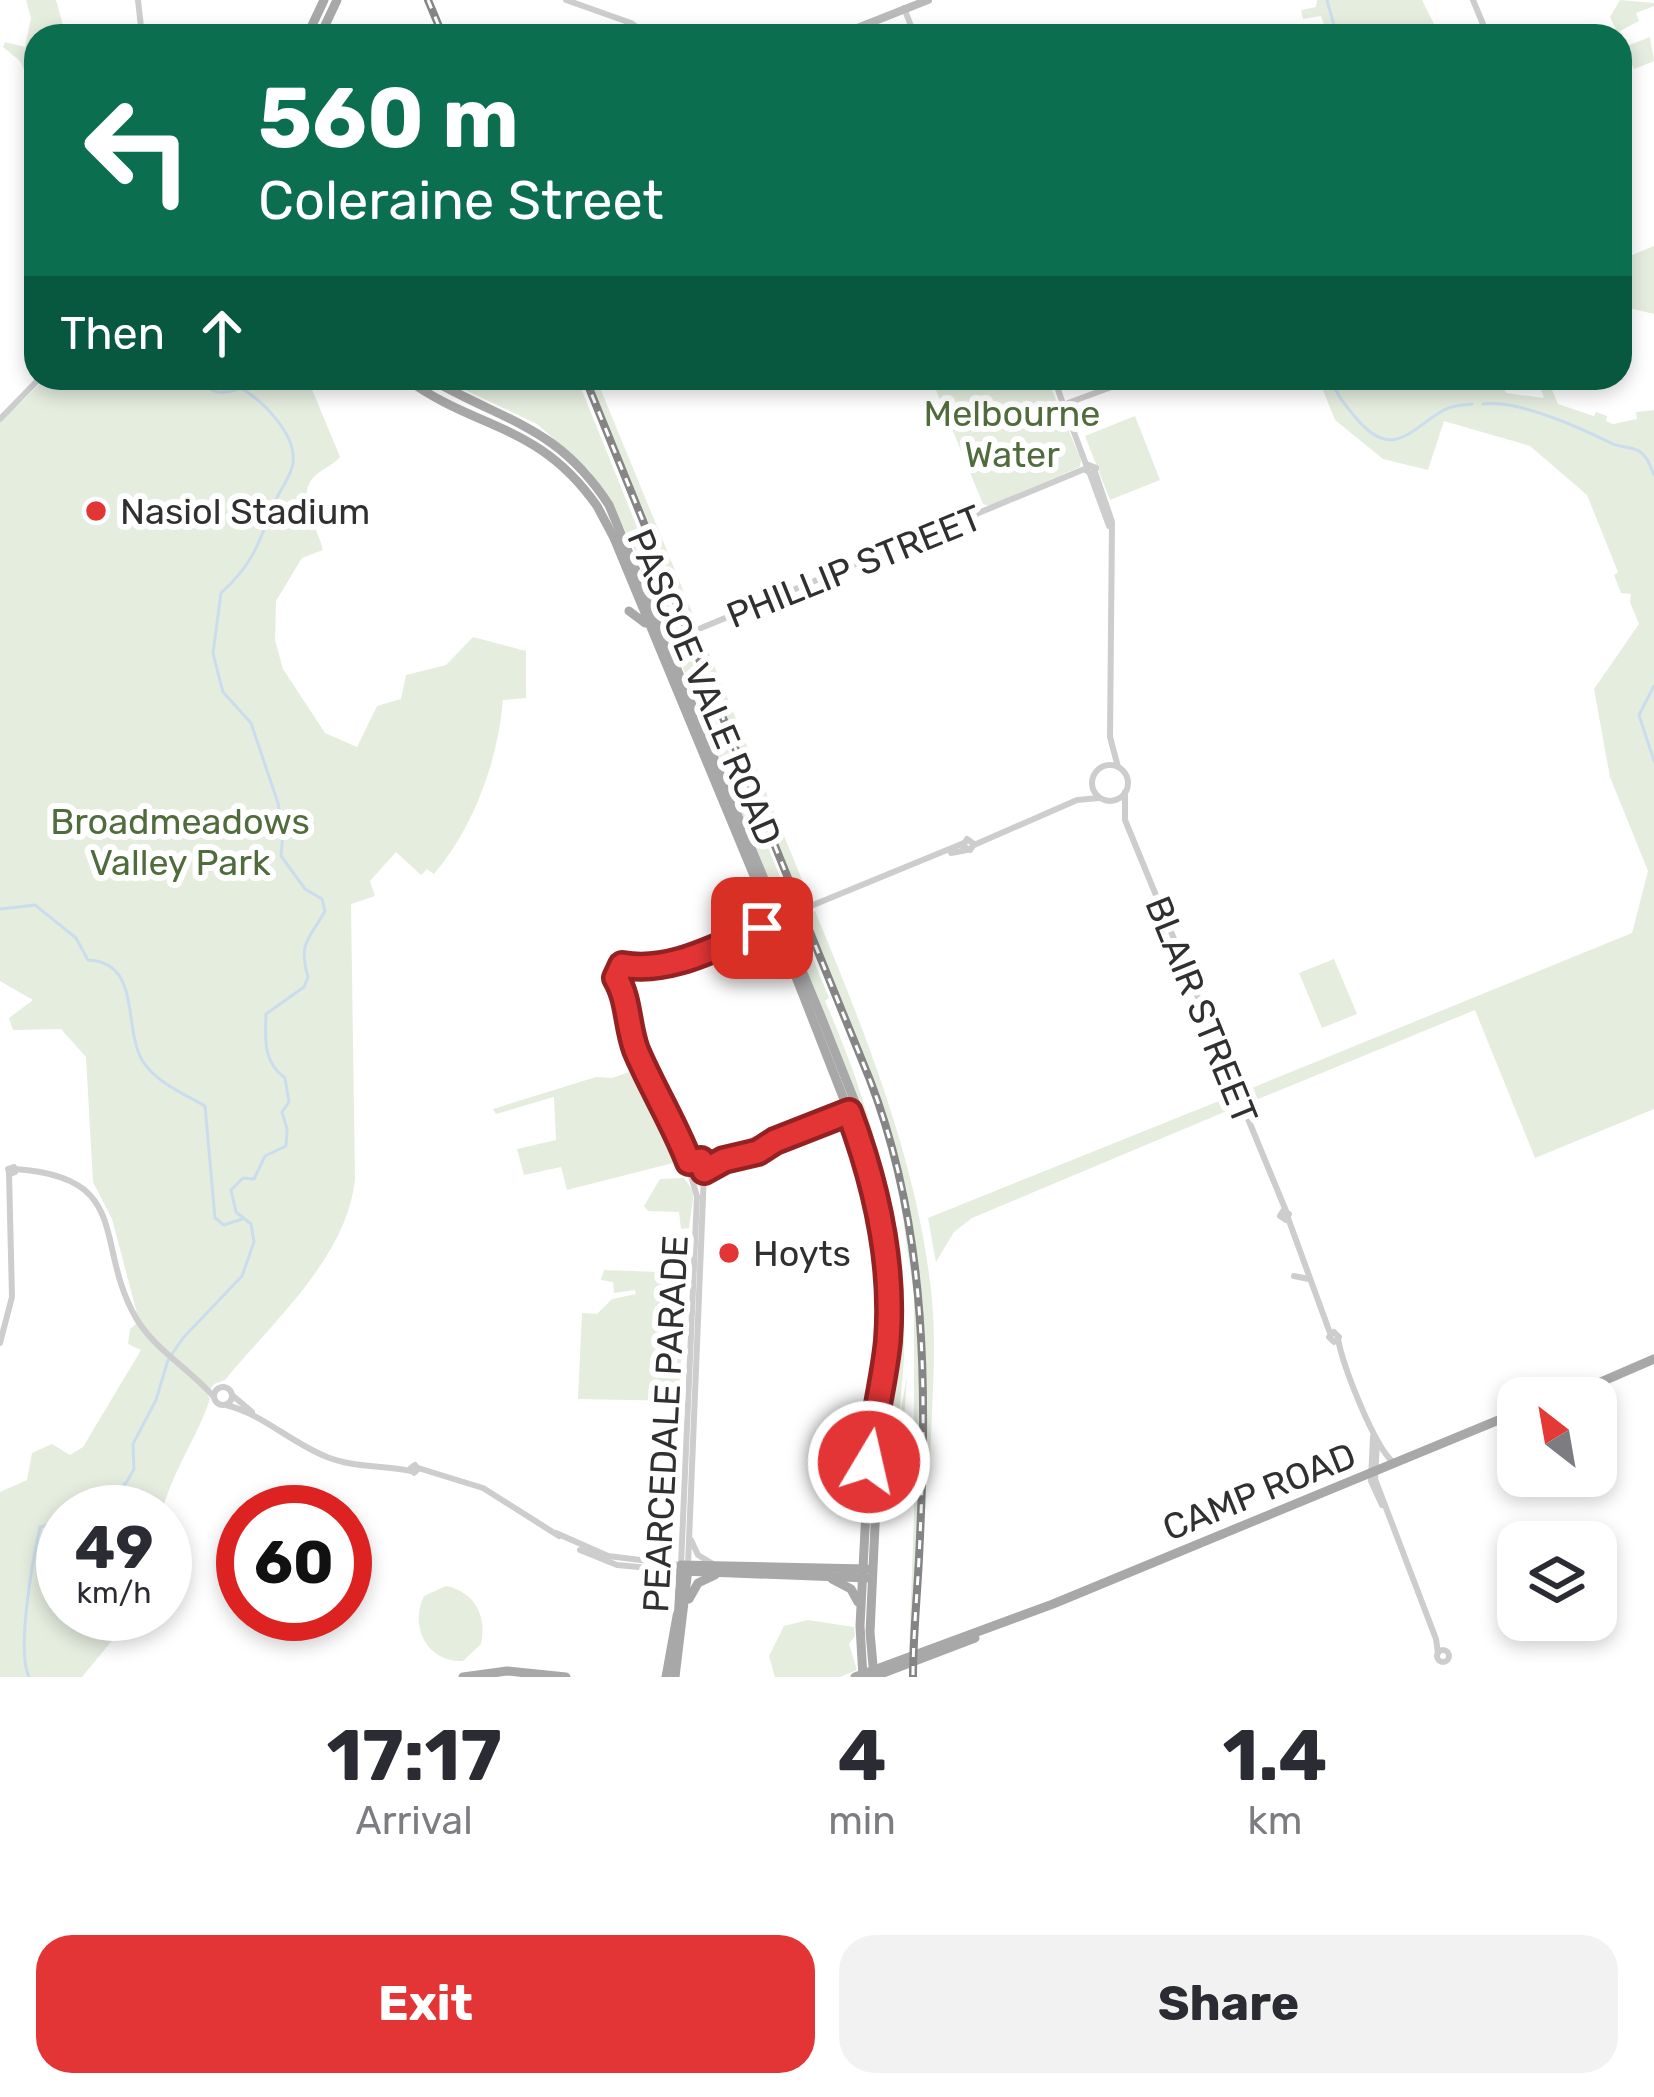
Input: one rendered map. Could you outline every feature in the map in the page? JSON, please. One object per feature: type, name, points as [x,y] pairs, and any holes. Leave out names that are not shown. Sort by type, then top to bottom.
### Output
[{"type":"main road","points":[[322,24],[337,0]]},
{"type":"main road","points":[[904,8],[916,0]]},
{"type":"main road","points":[[866,24],[928,0]]},
{"type":"main road","points":[[325,24],[328,16]]},
{"type":"main road","name":"PASCOE VALE ROAD","points":[[425,390],[522,436],[559,462],[597,506],[851,1106]]},
{"type":"main road","name":"PASCOE VALE ROAD","points":[[454,390],[536,430],[576,462],[602,494],[747,834],[820,1014],[851,1106],[876,1204],[888,1286],[887,1348],[870,1448],[869,1676]]},
{"type":"main road","points":[[623,586],[636,593]]},
{"type":"main road","points":[[629,611],[652,632]]},
{"type":"main road","points":[[747,834],[742,838],[758,885]]},
{"type":"main road","points":[[815,1027],[820,1014]]},
{"type":"main road","points":[[1612,1377],[1654,1359]]},
{"type":"main road","points":[[1610,1377],[1623,1372]]},
{"type":"main road","name":"CAMP ROAD","points":[[923,1655],[1497,1423]]},
{"type":"main road","points":[[685,1568],[867,1573]]},
{"type":"main road","name":"PEARCEDALE PARADE","points":[[678,1641],[685,1568]]},
{"type":"main road","name":"PEARCEDALE PARADE","points":[[673,1676],[687,1604],[685,1568]]},
{"type":"main road","points":[[687,1604],[698,1583],[717,1569],[824,1576],[867,1573]]},
{"type":"main road","name":"PASCOE VALE ROAD","points":[[867,1573],[860,1613],[869,1676]]},
{"type":"main road","points":[[824,1576],[851,1589],[860,1613]]},
{"type":"main road","name":"CAMP ROAD","points":[[923,1655],[1053,1604]]},
{"type":"main road","points":[[869,1676],[923,1655]]},
{"type":"main road","points":[[869,1676],[923,1655]]},
{"type":"main road","points":[[896,1677],[923,1655]]},
{"type":"main road","points":[[463,1677],[530,1672],[566,1677]]},
{"type":"street","points":[[566,0],[632,24]]},
{"type":"street","points":[[904,8],[910,24]]},
{"type":"street","points":[[0,419],[28,390]]},
{"type":"street","points":[[1058,390],[1110,530],[1110,737],[1102,767],[1077,800]]},
{"type":"street","points":[[1067,406],[1107,390]]},
{"type":"street","name":"PHILLIP STREET","points":[[701,628],[1090,470]]},
{"type":"street","points":[[618,982],[679,962],[1077,800],[1116,800],[1125,792],[1127,780],[1110,737]]},
{"type":"street","points":[[1102,767],[1118,767]]},
{"type":"street","points":[[1092,782],[1102,799]]},
{"type":"street","name":"BLAIR STREET","points":[[1125,792],[1125,820],[1369,1423],[1387,1458],[1396,1464]]},
{"type":"street","name":"BLAIR STREET","points":[[1102,799],[1125,820]]},
{"type":"street","points":[[679,962],[616,969],[638,1053],[700,1159]]},
{"type":"street","points":[[629,1018],[631,967]]},
{"type":"street","points":[[691,1176],[851,1106]]},
{"type":"street","points":[[674,1121],[689,1162],[756,1146]]},
{"type":"street","name":"PEARCEDALE PARADE","points":[[685,1568],[681,1543],[704,1172],[700,1159]]},
{"type":"street","name":"PEARCEDALE PARADE","points":[[685,1568],[690,1536],[687,1456],[697,1196],[689,1162]]},
{"type":"street","points":[[0,1343],[12,1298],[13,1175],[30,1170],[65,1177],[94,1199],[106,1220],[130,1306],[143,1329],[218,1404],[254,1415],[326,1456],[360,1465],[428,1471],[482,1488],[556,1533],[621,1562],[685,1568]]},
{"type":"street","points":[[1305,1265],[1294,1276],[1311,1281]]},
{"type":"street","points":[[195,1377],[229,1389],[254,1415]]},
{"type":"street","points":[[214,1397],[219,1388]]},
{"type":"street","points":[[226,1405],[232,1395]]},
{"type":"street","name":"BLAIR STREET","points":[[1369,1423],[1372,1474]]},
{"type":"street","points":[[1378,1441],[1372,1474],[1443,1657]]},
{"type":"street","points":[[690,1536],[698,1555],[717,1569]]},
{"type":"street","points":[[661,1567],[674,1558],[681,1543]]},
{"type":"street","points":[[661,1567],[673,1576],[680,1592]]},
{"type":"green space","points":[[26,0],[56,0],[63,24],[30,24]]},
{"type":"green space","points":[[1317,0],[1422,0],[1434,24],[1324,24],[1321,16],[1303,19],[1301,10],[1316,7]]},
{"type":"green space","points":[[1620,0],[1654,3],[1636,13],[1639,21],[1632,25],[1613,24],[1610,17]]},
{"type":"green space","points":[[1650,37],[1654,61],[1634,69],[1632,44]]},
{"type":"green space","points":[[5,42],[24,47],[24,70],[3,47]]},
{"type":"green space","points":[[1654,246],[1654,314],[1632,309],[1632,255]]},
{"type":"green space","name":"Broadmeadows Valley Park","points":[[33,390],[312,390],[340,457],[309,483],[309,512],[323,550],[302,558],[276,601],[275,640],[283,669],[325,733],[357,747],[377,706],[401,699],[406,675],[446,665],[473,637],[526,651],[526,698],[503,700],[482,792],[434,874],[427,869],[421,875],[396,852],[370,881],[375,896],[351,904],[355,1179],[349,1208],[323,1262],[285,1312],[207,1394],[205,1413],[171,1485],[36,1485],[36,1641],[112,1641],[82,1677],[0,1677],[0,1492],[27,1480],[32,1453],[52,1444],[70,1455],[83,1447],[141,1350],[128,1344],[130,1329],[139,1321],[112,1219],[93,1182],[86,1057],[61,1029],[13,1030],[9,1018],[33,1000],[0,981],[0,422]]},
{"type":"green space","points":[[465,390],[582,390],[662,589],[655,593],[663,591],[794,911],[784,915],[734,795],[731,777],[723,768],[642,565],[613,506],[589,470],[537,424]]},
{"type":"green space","points":[[592,390],[601,390],[812,904],[802,908],[673,588],[677,584],[671,585]]},
{"type":"green space","name":"Melbourne Water","points":[[936,390],[1052,390],[1080,467],[989,506],[983,504]]},
{"type":"green space","points":[[1323,390],[1505,390],[1544,398],[1541,390],[1552,390],[1558,404],[1607,416],[1606,421],[1613,424],[1637,419],[1636,412],[1654,410],[1654,1109],[1535,1158],[1475,1010],[1246,1104],[1242,1092],[1632,933],[1648,871],[1610,777],[1594,689],[1639,624],[1631,594],[1621,593],[1614,575],[1618,572],[1587,495],[1530,446],[1444,421],[1428,470],[1383,459],[1335,420]]},
{"type":"green space","points":[[1135,416],[1160,480],[1110,500],[1085,436]]},
{"type":"green space","points":[[815,911],[888,1101],[925,1250],[934,1363],[930,1467],[926,1468],[923,1313],[907,1191],[878,1096],[805,915]]},
{"type":"green space","points":[[797,919],[871,1125],[891,1211],[904,1342],[900,1416],[907,1375],[901,1468],[902,1421],[889,1419],[898,1296],[888,1205],[882,1174],[787,923]]},
{"type":"green space","points":[[1334,959],[1357,1014],[1322,1028],[1299,973]]},
{"type":"green space","points":[[638,1069],[678,1144],[673,1163],[567,1190],[561,1167],[524,1175],[517,1149],[556,1140],[554,1097],[496,1114],[493,1109]]},
{"type":"green space","points":[[1229,1097],[1234,1108],[972,1218],[954,1232],[936,1262],[928,1218]]},
{"type":"green space","points":[[883,1119],[907,1218],[918,1316],[917,1586],[909,1653],[914,1296]]},
{"type":"green space","points":[[684,1178],[694,1192],[689,1228],[681,1229],[679,1212],[648,1211],[644,1206],[660,1179]]},
{"type":"green space","points":[[604,1270],[686,1273],[679,1401],[578,1399],[582,1313],[597,1314],[612,1299],[636,1294],[635,1290],[614,1293],[613,1282],[601,1280]]},
{"type":"green space","points":[[446,1586],[465,1594],[480,1615],[481,1644],[463,1661],[440,1656],[420,1630],[424,1596]]},
{"type":"green space","points":[[808,1620],[854,1627],[849,1644],[857,1670],[840,1677],[775,1677],[769,1656],[784,1626]]},
{"type":"waterway","points":[[1327,0],[1334,24]]},
{"type":"waterway","points":[[212,390],[234,390]]},
{"type":"waterway","points":[[124,1485],[134,1469],[133,1444],[156,1400],[168,1360],[242,1276],[254,1242],[251,1224],[236,1212],[231,1190],[243,1178],[254,1179],[265,1156],[286,1146],[282,1112],[289,1102],[285,1078],[267,1050],[266,1014],[304,987],[308,977],[305,948],[325,911],[322,899],[305,889],[281,856],[278,803],[251,723],[223,692],[213,653],[221,593],[253,553],[293,463],[290,441],[277,420],[244,390]]},
{"type":"waterway","points":[[1336,390],[1369,431],[1391,440],[1447,408],[1472,404]]},
{"type":"waterway","points":[[1483,404],[1531,410],[1614,445],[1636,449],[1654,475]]},
{"type":"waterway","points":[[1654,686],[1639,715],[1654,761]]},
{"type":"waterway","points":[[0,909],[35,905],[76,938],[88,960],[105,963],[116,972],[128,998],[142,1060],[162,1081],[205,1106],[215,1218],[224,1225],[242,1219]]},
{"type":"waterway","points":[[29,1677],[25,1626],[36,1549]]},
{"type":"railway","points":[[428,0],[438,24]]},
{"type":"railway","points":[[590,390],[870,1080],[904,1197],[914,1256],[923,1376],[913,1677]]},
{"type":"place","name":"Nasiol Stadium","points":[[96,511]]},
{"type":"place","name":"Hoyts","points":[[729,1253]]},
{"type":"route","points":[[762,928],[679,962],[642,968],[622,965],[616,969],[616,978],[638,1053],[674,1121],[689,1162],[701,1160],[704,1171],[849,1112],[876,1204],[888,1286],[887,1348],[869,1462]]}]
